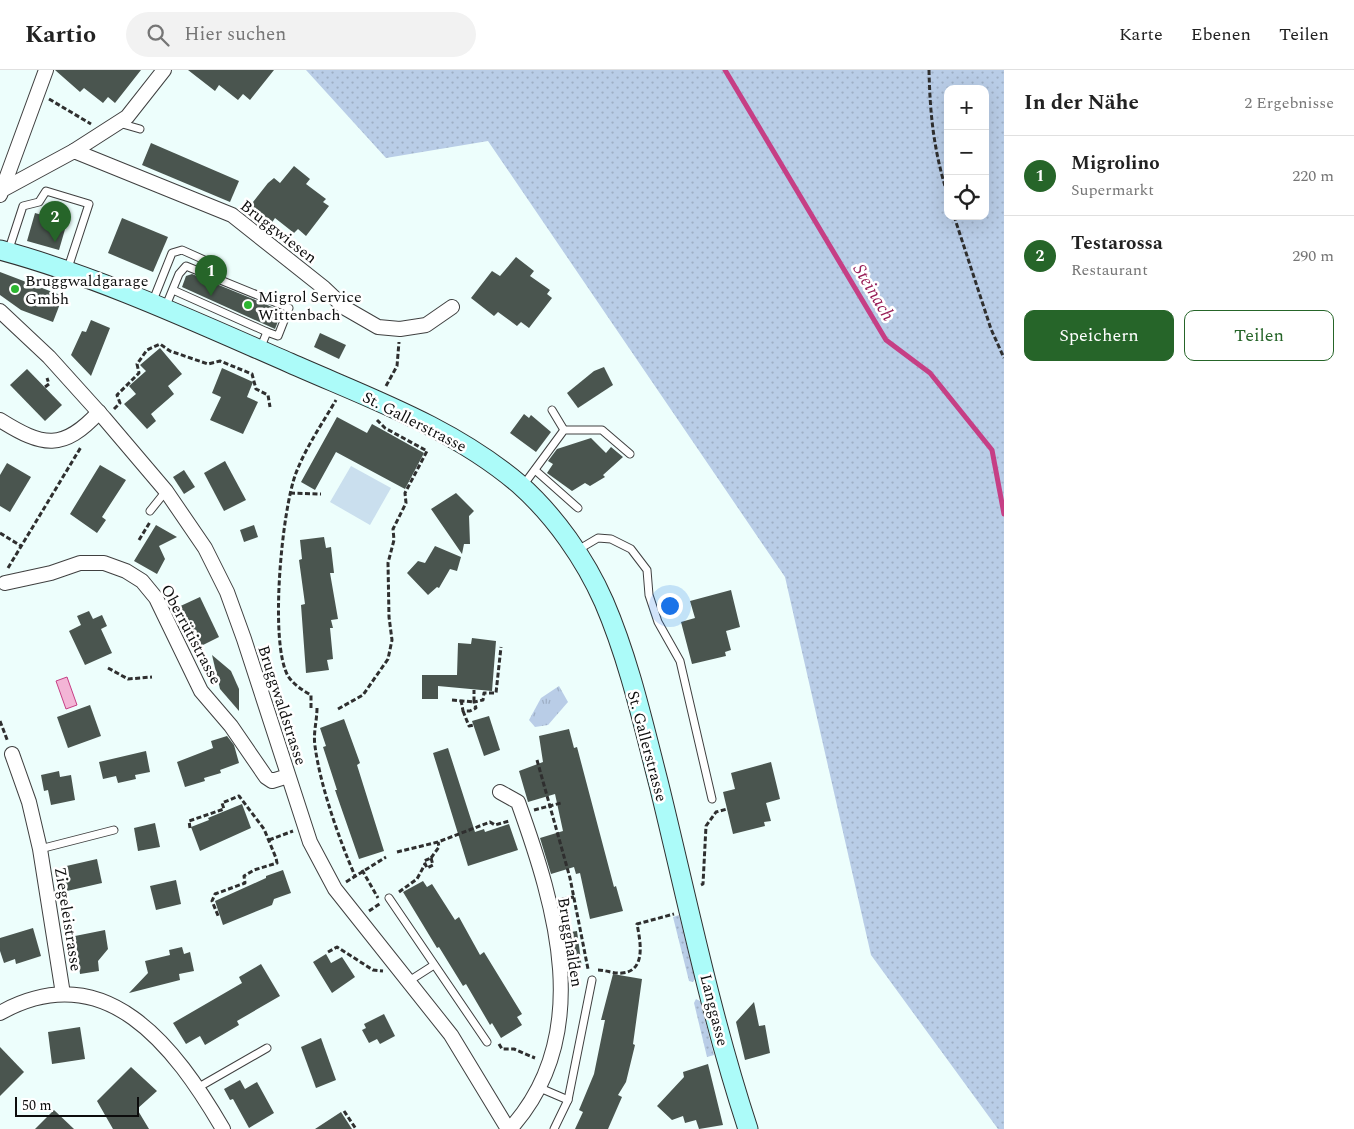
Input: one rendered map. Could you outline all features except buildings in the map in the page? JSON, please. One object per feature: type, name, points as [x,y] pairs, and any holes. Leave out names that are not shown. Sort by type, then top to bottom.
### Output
[{"type":"main road","name":"St. Gallerstrasse","points":[[4,251],[67,271],[375,399],[448,434],[482,456],[522,487],[560,528],[576,551],[603,600],[620,642],[691,889]]},
{"type":"main road","name":"Langgasse","points":[[691,889],[723,1044],[748,1129]]},
{"type":"street","points":[[1,192],[46,70]]},
{"type":"street","points":[[1,192],[74,151],[128,116],[164,70]]},
{"type":"street","name":"Bruggwiesen","points":[[74,151],[232,215],[324,288],[345,308],[378,326],[400,329],[426,325],[452,307]]},
{"type":"street","name":"Bruggwaldstrasse","points":[[0,310],[49,357],[99,412],[166,491],[205,548],[227,592],[310,842],[335,889],[456,1042],[509,1129]]},
{"type":"street","points":[[0,420],[28,437],[50,441],[76,434],[99,412]]},
{"type":"street","name":"Oberrütistrasse","points":[[6,577],[51,573],[80,563],[104,563],[126,571],[142,581],[156,598],[201,691],[231,726],[266,777],[272,780],[288,776]]},
{"type":"street","name":"Ziegeleistrasse","points":[[12,754],[30,802],[40,849],[63,994]]},
{"type":"street","name":"Brugghalden","points":[[500,792],[518,802],[544,884],[561,977],[562,1004],[558,1034],[550,1063],[540,1088],[509,1129]]},
{"type":"street","name":"Ziegeleistrasse","points":[[0,1013],[33,999],[63,994],[105,1001],[139,1021],[156,1035],[199,1087],[223,1129]]},
{"type":"lane","points":[[118,123],[140,129]]},
{"type":"lane","points":[[4,251],[23,206],[39,202],[46,191],[89,204],[67,271]]},
{"type":"lane","points":[[158,308],[172,253],[182,250],[212,263]]},
{"type":"lane","points":[[158,308],[172,290],[179,274],[186,266],[289,308],[278,336],[172,290]]},
{"type":"lane","points":[[260,350],[267,332]]},
{"type":"lane","points":[[552,410],[564,430]]},
{"type":"lane","points":[[522,487],[564,430]]},
{"type":"lane","points":[[564,430],[602,430],[630,454]]},
{"type":"lane","points":[[535,470],[578,508]]},
{"type":"lane","points":[[150,511],[166,491]]},
{"type":"lane","points":[[576,551],[598,538],[610,539],[631,550],[647,570],[649,595],[658,622],[680,661],[712,799]]},
{"type":"lane","name":"Ziegeleistrasse","points":[[40,849],[114,830]]},
{"type":"lane","points":[[389,898],[488,1042]]},
{"type":"lane","points":[[409,981],[434,965]]},
{"type":"lane","points":[[554,1129],[568,1100],[592,980]]},
{"type":"lane","points":[[199,1087],[267,1048]]},
{"type":"lane","points":[[540,1088],[568,1100]]},
{"type":"path","points":[[929,70],[931,130],[937,162],[944,184]]},
{"type":"path","points":[[44,96],[95,126]]},
{"type":"path","points":[[955,220],[991,329],[1004,358]]},
{"type":"path","points":[[384,388],[398,366],[400,329]]},
{"type":"path","points":[[120,403],[117,394],[139,373],[137,364],[142,356],[160,344],[170,351],[200,362],[208,364],[220,361],[252,374],[256,389],[268,395],[270,407]]},
{"type":"path","points":[[311,708],[311,695],[296,685],[287,675],[281,648],[279,613],[282,530],[296,474],[309,445],[337,399]]},
{"type":"path","points":[[338,709],[363,695],[388,659],[392,640],[389,617],[388,563],[394,540],[393,529],[406,503],[405,493],[427,451],[385,428],[374,418]]},
{"type":"path","points":[[6,577],[21,546],[77,454]]},
{"type":"path","points":[[290,493],[321,494]]},
{"type":"path","points":[[0,533],[21,546]]},
{"type":"path","points":[[452,700],[474,702],[483,700],[484,693],[496,693],[501,647]]},
{"type":"path","points":[[108,668],[128,679],[152,678]]},
{"type":"path","points":[[463,711],[470,711],[476,708],[474,690]]},
{"type":"path","points":[[462,700],[463,711],[469,726],[474,725]]},
{"type":"path","points":[[317,708],[314,732],[315,747],[335,822],[355,876]]},
{"type":"path","points":[[0,721],[12,754]]},
{"type":"path","points":[[537,760],[570,878],[588,970]]},
{"type":"path","points":[[190,828],[189,821],[224,809],[222,803],[239,796],[258,820],[269,840],[277,863],[254,870],[244,876],[246,883],[215,894],[212,900],[219,918]]},
{"type":"path","points":[[529,812],[561,803]]},
{"type":"path","points":[[691,889],[703,884],[706,826],[716,812],[727,809]]},
{"type":"path","points":[[397,852],[438,842],[490,822],[495,825],[515,819]]},
{"type":"path","points":[[269,840],[294,831]]},
{"type":"path","points":[[389,898],[417,879],[425,864],[424,861],[431,858],[439,847],[438,842]]},
{"type":"path","points":[[335,889],[362,870],[386,857]]},
{"type":"path","points":[[425,864],[427,868],[433,865],[431,858]]},
{"type":"path","points":[[362,870],[381,903],[365,913]]},
{"type":"path","points":[[636,965],[640,956],[637,924],[675,914]]},
{"type":"path","points":[[328,952],[337,947],[373,970],[381,972],[386,970]]},
{"type":"path","points":[[502,1049],[514,1049],[550,1063]]},
{"type":"path","points":[[344,1111],[356,1129]]},
{"type":"green space","points":[[306,70],[1004,70],[1004,1129],[998,1129],[871,955],[785,577],[488,141],[386,158]]},
{"type":"green space","points":[[559,686],[568,702],[548,725],[535,727],[529,720],[541,698]]},
{"type":"green space","points":[[679,915],[695,979],[693,982],[689,981],[673,917]]},
{"type":"green space","points":[[696,999],[700,1001],[714,1055],[707,1057],[694,1003]]},
{"type":"shaded area","points":[[351,466],[391,488],[370,525],[330,502]]},
{"type":"shaded area","points":[[67,677],[77,705],[66,709],[56,681]]},
{"type":"waterway","name":"Steinach","points":[[725,70],[886,340],[930,373],[992,450],[1004,514]]},
{"type":"place","name":"Testarossa","points":[[55,242]]},
{"type":"place","name":"Bruggwaldgarage Gmbh","points":[[15,289]]},
{"type":"place","name":"Migrolino","points":[[211,296]]},
{"type":"place","name":"Migrol Service Wittenbach","points":[[248,305]]}]
